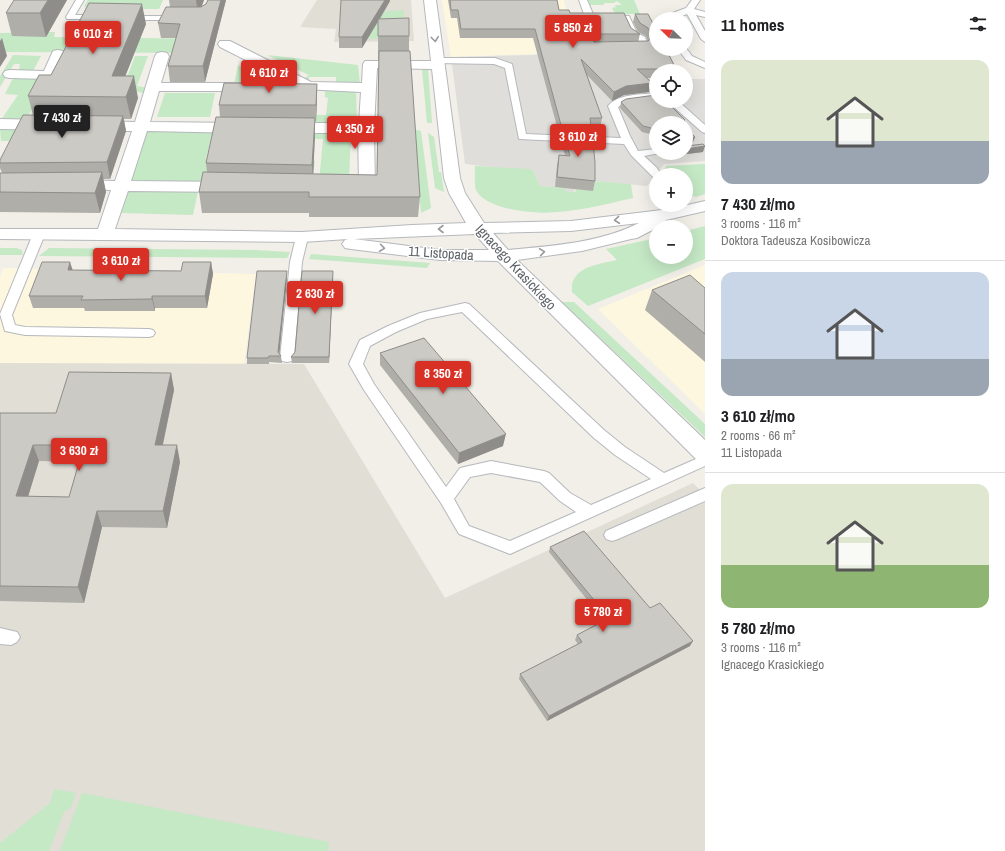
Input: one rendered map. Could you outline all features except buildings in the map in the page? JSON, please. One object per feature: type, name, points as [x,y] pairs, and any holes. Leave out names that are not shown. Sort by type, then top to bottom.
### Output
[{"type":"street","name":"Ignacego Krasickiego","points":[[430,0],[452,178],[457,193],[480,229],[503,256],[545,300],[705,454]]},
{"type":"street","points":[[225,44],[308,86]]},
{"type":"street","points":[[9,75],[49,75],[58,54]]},
{"type":"street","points":[[105,234],[162,56]]},
{"type":"street","points":[[336,188],[366,188],[366,128],[370,64],[437,63]]},
{"type":"street","points":[[153,87],[272,88],[308,86],[368,88]]},
{"type":"street","points":[[0,124],[258,128]]},
{"type":"street","points":[[274,128],[366,128]]},
{"type":"street","points":[[64,185],[249,187]]},
{"type":"street","name":"11 Listopada","points":[[693,208],[705,206]]},
{"type":"street","name":"11 Listopada","points":[[0,234],[302,237],[412,230],[571,226],[664,212]]},
{"type":"street","name":"11 Listopada","points":[[302,237],[440,255],[503,256],[582,246],[631,234],[673,212]]},
{"type":"lane","points":[[80,0],[70,17],[186,18]]},
{"type":"lane","points":[[583,0],[588,14],[591,16],[626,18],[633,34],[642,40],[645,46],[624,47]]},
{"type":"lane","points":[[690,10],[696,0]]},
{"type":"lane","points":[[690,10],[705,39]]},
{"type":"lane","points":[[684,12],[690,10],[705,15]]},
{"type":"lane","points":[[687,56],[705,65]]},
{"type":"lane","points":[[437,63],[495,61],[509,66],[522,137],[626,141]]},
{"type":"lane","points":[[649,97],[621,100],[613,106],[626,141],[636,154],[652,168]]},
{"type":"lane","points":[[680,108],[705,130]]},
{"type":"lane","points":[[636,154],[649,153]]},
{"type":"lane","points":[[39,234],[6,315],[9,328],[25,331],[149,333]]},
{"type":"lane","points":[[287,358],[296,262],[302,237]]},
{"type":"lane","points":[[663,480],[620,451],[599,434],[465,307],[424,316],[392,329],[365,343],[356,364],[369,387],[446,499],[464,530],[510,548],[663,480],[705,460]]},
{"type":"lane","points":[[446,499],[465,472],[491,466],[544,476],[565,497],[589,512]]},
{"type":"lane","points":[[612,535],[705,494]]},
{"type":"shaded area","points":[[317,0],[411,0],[414,41],[334,42],[336,29],[300,27]]},
{"type":"shaded area","points":[[442,0],[564,0],[575,47],[534,54],[451,57]]},
{"type":"shaded area","points":[[558,52],[649,70],[649,108],[693,108],[693,79],[705,79],[705,161],[664,164],[661,168],[649,168],[649,183],[647,186],[593,181],[593,191],[575,189],[573,192],[565,191],[565,188],[540,186],[534,172],[465,164],[451,57],[533,55]]},
{"type":"shaded area","points":[[705,265],[705,414],[598,309]]},
{"type":"shaded area","points":[[3,268],[256,274],[244,365],[0,363],[0,277]]},
{"type":"shaded area","points":[[0,363],[304,364],[445,598],[693,483],[705,495],[705,851],[0,851]]},
{"type":"green space","points":[[88,0],[163,0],[159,9],[88,9],[84,6]]},
{"type":"green space","points":[[588,0],[634,0],[640,14],[615,14],[612,8],[616,7],[615,5],[622,5],[617,1],[614,3],[605,3],[603,5],[590,5]]},
{"type":"green space","points":[[404,10],[403,38],[344,39],[350,14]]},
{"type":"green space","points":[[55,32],[54,37],[214,39],[203,53],[0,52],[0,33]]},
{"type":"green space","points":[[13,55],[41,56],[33,71],[21,71],[19,69],[20,64],[14,64],[0,87],[0,76]]},
{"type":"green space","points":[[267,55],[358,65],[360,85],[336,85],[336,77],[309,77],[309,82],[301,81],[309,75]]},
{"type":"green space","points":[[135,56],[148,56],[137,86],[149,88],[147,94],[70,74],[128,75]]},
{"type":"green space","points":[[238,65],[277,85],[234,84]]},
{"type":"green space","points":[[422,69],[428,69],[432,123],[427,123]]},
{"type":"green space","points":[[17,77],[48,78],[26,120],[1,120],[18,95],[5,94],[12,80]]},
{"type":"green space","points":[[325,91],[356,92],[357,119],[346,122],[292,123],[302,115],[326,115],[328,98],[325,97]]},
{"type":"green space","points":[[165,93],[215,93],[210,117],[157,117]]},
{"type":"green space","points":[[0,129],[21,129],[14,141],[1,141]]},
{"type":"green space","points":[[414,129],[421,131],[431,208],[421,213]]},
{"type":"green space","points":[[145,130],[213,130],[206,159],[315,161],[312,182],[132,182],[130,181]]},
{"type":"green space","points":[[351,130],[349,182],[319,182],[323,139],[294,139],[295,131]]},
{"type":"green space","points":[[428,133],[434,137],[439,172],[441,172],[444,192],[435,188]]},
{"type":"green space","points":[[705,164],[705,194],[696,197],[693,196],[693,168],[665,168],[666,166]]},
{"type":"green space","points":[[475,166],[531,169],[534,172],[540,186],[565,188],[565,191],[575,192],[576,189],[593,191],[593,181],[631,184],[633,198],[584,209],[551,213],[518,211],[502,207],[487,201],[480,196],[475,188]]},
{"type":"green space","points":[[198,191],[193,215],[121,213],[126,192]]},
{"type":"green space","points":[[705,226],[705,259],[693,264],[693,229]]},
{"type":"green space","points":[[649,240],[649,264],[693,264],[588,306],[572,292],[572,284],[575,277],[587,268],[617,260],[606,249]]},
{"type":"green space","points":[[0,248],[16,248],[22,250],[23,255],[0,255]]},
{"type":"green space","points":[[49,248],[255,250],[290,252],[287,258],[39,256]]},
{"type":"green space","points":[[311,254],[430,263],[427,268],[309,259]]},
{"type":"green space","points":[[562,302],[574,302],[705,424],[705,437]]},
{"type":"green space","points":[[54,789],[76,793],[71,807],[64,812],[49,851],[0,851],[0,843],[50,803]]},
{"type":"green space","points":[[82,793],[329,842],[328,851],[60,851]]}]
